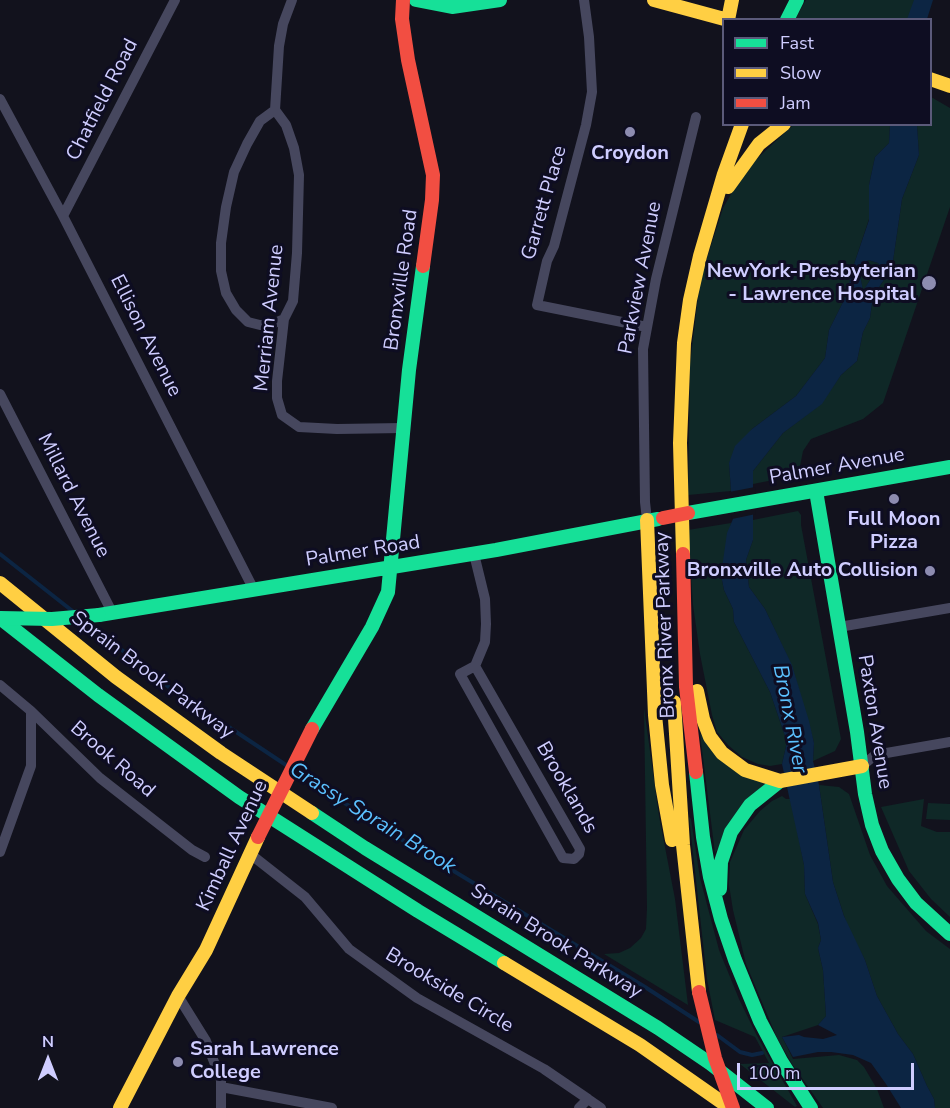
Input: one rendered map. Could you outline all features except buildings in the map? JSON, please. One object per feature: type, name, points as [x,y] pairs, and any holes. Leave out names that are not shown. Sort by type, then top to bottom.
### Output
[{"type":"main road","name":"Bronxville Road","points":[[389,567],[433,175],[408,60],[402,19],[403,0]]},
{"type":"main road","points":[[416,0],[452,6],[500,0]]},
{"type":"main road","points":[[654,0],[722,18]]},
{"type":"main road","points":[[728,18],[732,0]]},
{"type":"main road","points":[[776,18],[785,0]]},
{"type":"main road","points":[[788,18],[797,0]]},
{"type":"main road","points":[[932,80],[950,86]]},
{"type":"main road","name":"Bronx River Parkway","points":[[729,126],[700,214],[683,278],[671,374],[669,475],[673,672],[681,823],[692,937],[699,992],[715,1058],[732,1108]]},
{"type":"main road","name":"Bronx River Parkway","points":[[741,126],[711,215],[690,300],[683,362],[680,455],[683,621],[688,709],[708,868],[721,919],[760,1021],[781,1061],[811,1108]]},
{"type":"main road","points":[[711,215],[751,154],[781,126]]},
{"type":"main road","name":"Palmer Avenue","points":[[730,506],[950,466]]},
{"type":"main road","name":"Paxton Avenue","points":[[816,490],[872,825],[882,851],[898,879],[916,903],[950,934]]},
{"type":"main road","name":"Palmer Road","points":[[0,618],[52,619],[114,614],[474,554],[730,506]]},
{"type":"main road","points":[[647,520],[657,741],[675,859],[692,937]]},
{"type":"main road","name":"Kimball Avenue","points":[[120,1108],[178,996],[206,950],[249,853],[312,729],[372,627],[387,592],[389,567]]},
{"type":"main road","name":"Sprain Brook Parkway","points":[[0,583],[116,677],[248,771],[356,842],[658,1028],[711,1064],[767,1108]]},
{"type":"main road","points":[[0,618],[98,695],[238,797],[400,900],[631,1039],[732,1108]]},
{"type":"main road","points":[[683,621],[700,711],[710,737],[722,753],[738,766],[780,781],[862,766]]},
{"type":"main road","points":[[721,919],[720,873],[726,843],[736,823],[750,805],[780,781]]},
{"type":"street","name":"Chatfield Road","points":[[63,216],[175,0]]},
{"type":"street","points":[[284,319],[270,325],[260,325],[248,322],[236,310],[226,294],[221,271],[221,243],[234,172],[261,121],[275,110],[279,46],[283,24],[292,0]]},
{"type":"street","name":"Garrett Place","points":[[584,0],[592,92],[586,125],[554,246],[547,261],[537,306],[647,327]]},
{"type":"street","name":"Ellison Avenue","points":[[0,101],[63,216],[254,590]]},
{"type":"street","name":"Merriam Avenue","points":[[275,110],[286,125],[294,148],[298,175],[297,253],[293,301],[284,319],[277,381],[277,398],[282,415],[299,427],[403,428]]},
{"type":"street","name":"Parkview Avenue","points":[[647,520],[644,349],[656,279],[696,117]]},
{"type":"street","name":"Millard Avenue","points":[[0,394],[114,614]]},
{"type":"street","points":[[474,554],[485,599],[486,624],[484,642],[475,666]]},
{"type":"street","points":[[839,627],[950,608]]},
{"type":"street","name":"Brooklands","points":[[475,666],[580,849],[574,859],[562,858],[460,674],[475,666]]},
{"type":"street","name":"Brook Road","points":[[0,685],[31,711],[100,778],[192,850],[205,857]]},
{"type":"street","points":[[0,852],[31,766],[31,711]]},
{"type":"street","name":"Brooklands","points":[[498,743],[514,734]]},
{"type":"street","points":[[862,766],[875,755],[950,742]]},
{"type":"street","name":"Brookside Circle","points":[[249,853],[305,897],[349,949],[417,998],[544,1069],[601,1108]]},
{"type":"street","points":[[178,996],[206,1041],[221,1080],[221,1108]]},
{"type":"street","points":[[221,1088],[333,1108]]},
{"type":"street","points":[[579,1108],[588,1100]]},
{"type":"green space","points":[[806,0],[928,0],[923,18],[796,18]]},
{"type":"green space","points":[[932,98],[950,108],[950,207],[883,403],[863,419],[811,439],[803,451],[799,471],[778,479],[753,484],[753,471],[783,433],[821,404],[841,375],[857,361],[863,332],[870,318],[873,296],[892,268],[902,199],[919,155],[917,126],[932,126]]},
{"type":"green space","points":[[792,126],[890,126],[889,143],[875,157],[869,185],[869,219],[852,270],[847,294],[829,330],[825,358],[796,396],[752,429],[729,463],[731,491],[688,495],[690,364],[700,280],[723,208],[745,170]]},
{"type":"green space","points":[[868,260],[878,263],[881,267],[879,273],[870,280],[863,292],[860,274]]},
{"type":"green space","points":[[798,511],[801,515],[841,739],[835,751],[813,761],[814,743],[792,666],[765,609],[749,587],[746,560],[753,540],[753,520]]},
{"type":"green space","points":[[731,523],[721,575],[724,590],[733,609],[734,622],[770,692],[787,742],[782,764],[770,766],[758,764],[742,757],[717,732],[712,715],[693,605],[688,530]]},
{"type":"green space","points":[[644,708],[659,816],[675,899],[688,1005],[604,954],[619,953],[630,948],[641,938],[646,929]]},
{"type":"green space","points":[[700,734],[765,783],[715,853]]},
{"type":"green space","points":[[819,785],[839,787],[849,794],[870,855],[887,886],[926,931],[950,949],[950,1108],[935,1108],[934,1099],[913,1054],[898,1034],[877,996],[865,960],[848,928],[833,882]]},
{"type":"green space","points":[[782,796],[791,799],[804,865],[805,894],[818,924],[821,940],[818,948],[823,970],[826,1016],[818,1025],[782,1037],[793,1059],[839,1055],[857,1060],[877,1089],[884,1108],[823,1108],[777,1038],[746,964],[729,885],[730,862],[744,830],[760,811]]},
{"type":"green space","points":[[924,799],[921,826],[937,832],[950,832],[950,917],[931,899],[909,871],[881,807]]},
{"type":"green space","points":[[928,803],[950,804],[950,820],[926,819]]},
{"type":"green space","points":[[689,817],[700,878],[719,950],[739,999],[797,1106],[795,1107],[740,1064],[769,1063],[755,1037],[715,1020],[707,979]]},
{"type":"water","points":[[914,0],[933,0],[927,18],[907,18]]},
{"type":"water","name":"Bronx River","points":[[890,126],[917,126],[919,155],[902,199],[892,268],[873,296],[870,318],[863,332],[857,361],[841,375],[822,404],[783,433],[753,471],[753,540],[746,560],[749,587],[765,609],[792,665],[809,721],[814,743],[813,761],[819,785],[833,882],[844,916],[865,960],[877,996],[898,1034],[913,1054],[934,1099],[935,1108],[901,1108],[871,1063],[853,1055],[831,1052],[793,1057],[782,1037],[799,1035],[823,1039],[837,1035],[818,1025],[826,1016],[823,970],[818,948],[821,940],[818,923],[805,894],[804,865],[782,764],[787,742],[770,692],[734,622],[733,609],[724,590],[721,575],[727,533],[733,519],[729,463],[735,446],[752,429],[796,396],[825,358],[829,330],[847,294],[852,270],[869,220],[869,185],[875,157],[889,143]],"holes":[[[868,260],[878,263],[881,267],[879,273],[870,280],[863,291],[860,274]]]},
{"type":"pier","points":[[755,487],[756,514],[732,519],[729,492]]},
{"type":"waterway","name":"Grassy Sprain Brook","points":[[0,554],[75,613]]},
{"type":"waterway","name":"Grassy Sprain Brook","points":[[85,621],[170,688],[289,767]]},
{"type":"waterway","name":"Grassy Sprain Brook","points":[[295,771],[391,833],[699,1022]]},
{"type":"waterway","name":"Grassy Sprain Brook","points":[[717,1035],[740,1052],[752,1055],[762,1053]]},
{"type":"traffic: fast","points":[[416,0],[452,7],[500,0]]},
{"type":"traffic: fast","points":[[788,18],[797,0]]},
{"type":"traffic: fast","points":[[312,729],[372,627],[388,592],[409,370],[423,266]]},
{"type":"traffic: fast","points":[[688,513],[950,467]]},
{"type":"traffic: fast","points":[[816,491],[872,825],[882,851],[898,879],[916,903],[950,934]]},
{"type":"traffic: fast","points":[[99,615],[496,550],[658,519]]},
{"type":"traffic: fast","points":[[0,618],[52,619],[99,615]]},
{"type":"traffic: fast","points":[[0,618],[98,695],[239,797],[504,963]]},
{"type":"traffic: fast","points":[[696,772],[710,877],[735,960],[760,1021],[781,1061],[811,1108]]},
{"type":"traffic: fast","points":[[720,889],[721,862],[731,832],[750,805],[780,781]]},
{"type":"traffic: fast","points":[[312,813],[658,1028],[711,1064],[767,1108]]},
{"type":"traffic: slow","points":[[654,0],[722,18]]},
{"type":"traffic: slow","points":[[728,18],[732,0]]},
{"type":"traffic: slow","points":[[932,80],[950,86]]},
{"type":"traffic: slow","points":[[683,554],[680,443],[684,343],[690,300],[700,256],[724,174],[741,126]]},
{"type":"traffic: slow","points":[[728,187],[759,144],[782,126]]},
{"type":"traffic: slow","points":[[647,520],[655,715],[662,785],[672,840]]},
{"type":"traffic: slow","points":[[0,583],[116,677],[221,753],[312,813]]},
{"type":"traffic: slow","points":[[697,691],[703,719],[710,737],[722,753],[745,770],[780,781],[862,766]]},
{"type":"traffic: slow","points":[[674,702],[683,845],[699,992]]},
{"type":"traffic: slow","points":[[120,1108],[178,996],[206,950],[258,837]]},
{"type":"traffic: slow","points":[[504,963],[640,1045],[730,1108]]},
{"type":"traffic: jam","points":[[403,0],[402,19],[408,60],[433,175],[423,266]]},
{"type":"traffic: jam","points":[[663,518],[688,513]]},
{"type":"traffic: jam","points":[[683,554],[686,687],[696,772]]},
{"type":"traffic: jam","points":[[258,837],[312,729]]},
{"type":"traffic: jam","points":[[699,992],[715,1058],[733,1108]]},
{"type":"place","name":"Croydon","points":[[630,132]]},
{"type":"place","name":"NewYork-Presbyterian - Lawrence Hospital","points":[[929,283]]},
{"type":"place","name":"Full Moon Pizza","points":[[894,499]]},
{"type":"place","name":"Bronxville Auto Collision","points":[[930,571]]},
{"type":"place","name":"Sarah Lawrence College","points":[[178,1062]]}]
